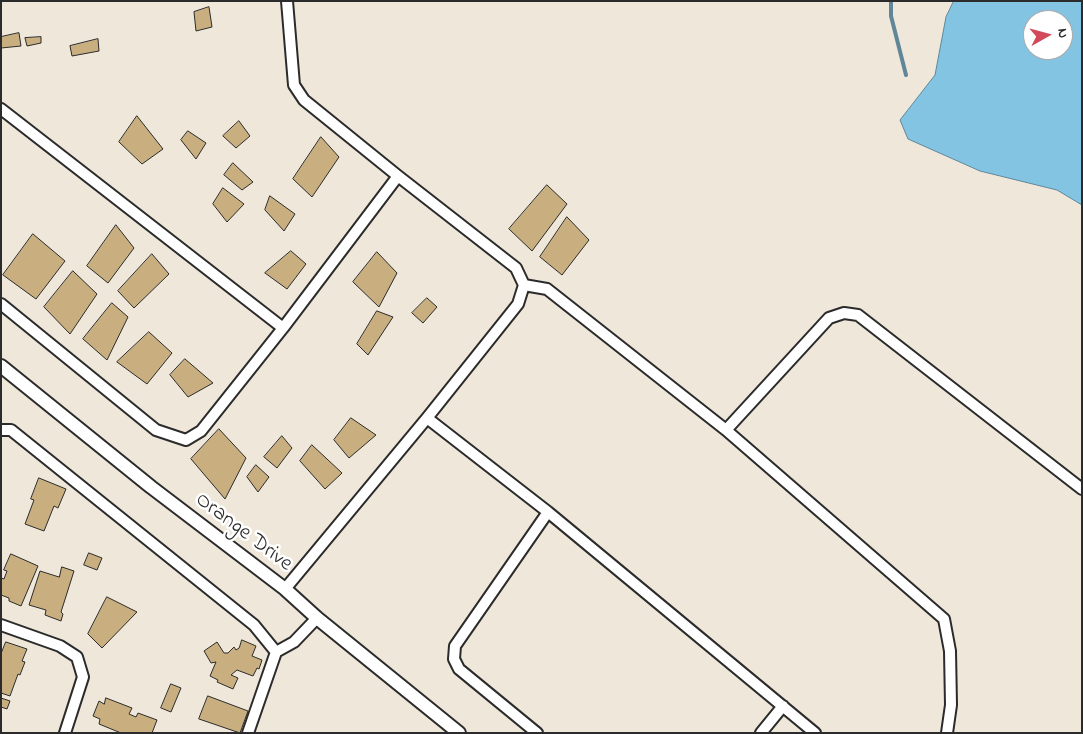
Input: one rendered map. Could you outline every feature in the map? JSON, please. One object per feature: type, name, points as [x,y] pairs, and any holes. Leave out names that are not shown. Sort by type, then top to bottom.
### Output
[{"type":"street","points":[[285,590],[518,304],[524,285],[516,268],[304,100],[294,85],[287,1]]},
{"type":"street","points":[[1,109],[283,328]]},
{"type":"street","points":[[1,304],[156,430],[186,440],[201,430],[283,328],[398,176]]},
{"type":"street","points":[[524,285],[547,289],[726,430],[944,618],[950,650],[951,705],[947,733]]},
{"type":"street","points":[[726,430],[829,318],[844,312],[858,315],[1082,489]]},
{"type":"street","name":"Orange Drive","points":[[1,366],[151,488],[285,590],[459,733]]},
{"type":"street","points":[[427,418],[548,512],[815,733]]},
{"type":"street","points":[[1,430],[11,430],[254,625],[276,652]]},
{"type":"street","points":[[537,733],[459,669],[454,659],[455,646],[548,512]]},
{"type":"street","points":[[248,733],[276,652],[294,642],[317,618]]},
{"type":"street","points":[[1,625],[60,646],[77,657],[83,676],[65,733]]},
{"type":"street","points":[[761,733],[783,706]]},
{"type":"water","points":[[954,1],[1082,1],[1082,205],[1057,190],[980,171],[908,139],[900,120],[935,75],[946,17]]},
{"type":"building","points":[[209,7],[212,27],[196,31],[194,12]]},
{"type":"building","points":[[19,33],[21,46],[1,48],[1,37]]},
{"type":"building","points":[[41,37],[41,43],[27,46],[25,38]]},
{"type":"building","points":[[98,39],[99,51],[72,56],[70,46]]},
{"type":"building","points":[[137,116],[163,149],[142,164],[119,142]]},
{"type":"building","points":[[239,121],[250,136],[236,148],[223,136]]},
{"type":"building","points":[[188,131],[206,143],[196,159],[181,140]]},
{"type":"building","points":[[321,137],[339,157],[312,197],[293,179]]},
{"type":"building","points":[[233,163],[253,182],[242,190],[224,175]]},
{"type":"building","points":[[547,185],[567,204],[532,251],[509,229]]},
{"type":"building","points":[[223,188],[244,204],[227,222],[213,204]]},
{"type":"building","points":[[270,196],[295,214],[284,231],[265,210]]},
{"type":"building","points":[[567,217],[589,240],[562,275],[540,257]]},
{"type":"building","points":[[116,225],[134,248],[108,283],[87,266]]},
{"type":"building","points":[[33,234],[65,261],[36,299],[3,275]]},
{"type":"building","points":[[291,251],[306,264],[287,289],[265,273]]},
{"type":"building","points":[[377,252],[397,273],[379,307],[353,282]]},
{"type":"building","points":[[152,254],[169,274],[134,308],[118,291]]},
{"type":"building","points":[[73,271],[97,294],[70,334],[44,307]]},
{"type":"building","points":[[427,298],[437,307],[423,323],[412,313]]},
{"type":"building","points":[[112,303],[128,317],[107,360],[83,339]]},
{"type":"building","points":[[377,311],[393,317],[368,355],[357,344]]},
{"type":"building","points":[[149,332],[172,353],[147,384],[117,362]]},
{"type":"building","points":[[185,359],[213,383],[188,397],[170,375]]},
{"type":"building","points":[[351,418],[376,435],[349,458],[334,440]]},
{"type":"building","points":[[219,429],[246,458],[225,499],[191,459]]},
{"type":"building","points":[[282,436],[292,448],[277,468],[264,457]]},
{"type":"building","points":[[312,445],[342,473],[325,489],[300,461]]},
{"type":"building","points":[[256,465],[269,477],[258,492],[247,477]]},
{"type":"building","points":[[39,478],[66,489],[58,508],[54,506],[44,531],[25,524],[34,500],[31,499]]},
{"type":"building","points":[[89,553],[102,558],[97,570],[84,565]]},
{"type":"building","points":[[11,554],[38,566],[21,606],[1,595],[1,578],[4,579],[7,571],[4,570]]},
{"type":"building","points":[[62,567],[74,571],[61,612],[63,614],[61,621],[45,615],[46,610],[29,605],[40,571],[59,577]]},
{"type":"building","points":[[107,597],[137,612],[102,648],[88,634]]},
{"type":"building","points":[[242,640],[256,646],[252,656],[262,660],[259,669],[257,668],[253,676],[237,670],[231,675],[238,678],[233,689],[217,682],[218,680],[210,676],[216,662],[211,663],[204,651],[217,642],[224,653],[228,653],[234,647],[236,650],[239,648]]},
{"type":"building","points":[[6,642],[27,649],[22,661],[25,662],[20,675],[18,674],[10,696],[1,693],[1,654]]},
{"type":"building","points":[[171,684],[181,688],[171,712],[161,708]]},
{"type":"building","points":[[208,696],[248,711],[240,733],[199,719]]},
{"type":"building","points":[[1,698],[10,701],[7,709],[1,707]]},
{"type":"building","points":[[106,698],[132,708],[129,714],[136,717],[138,713],[157,720],[152,733],[121,733],[99,724],[100,719],[93,716],[99,701],[104,704]]},
{"type":"waterway","points":[[891,1],[891,16],[906,75]]}]
